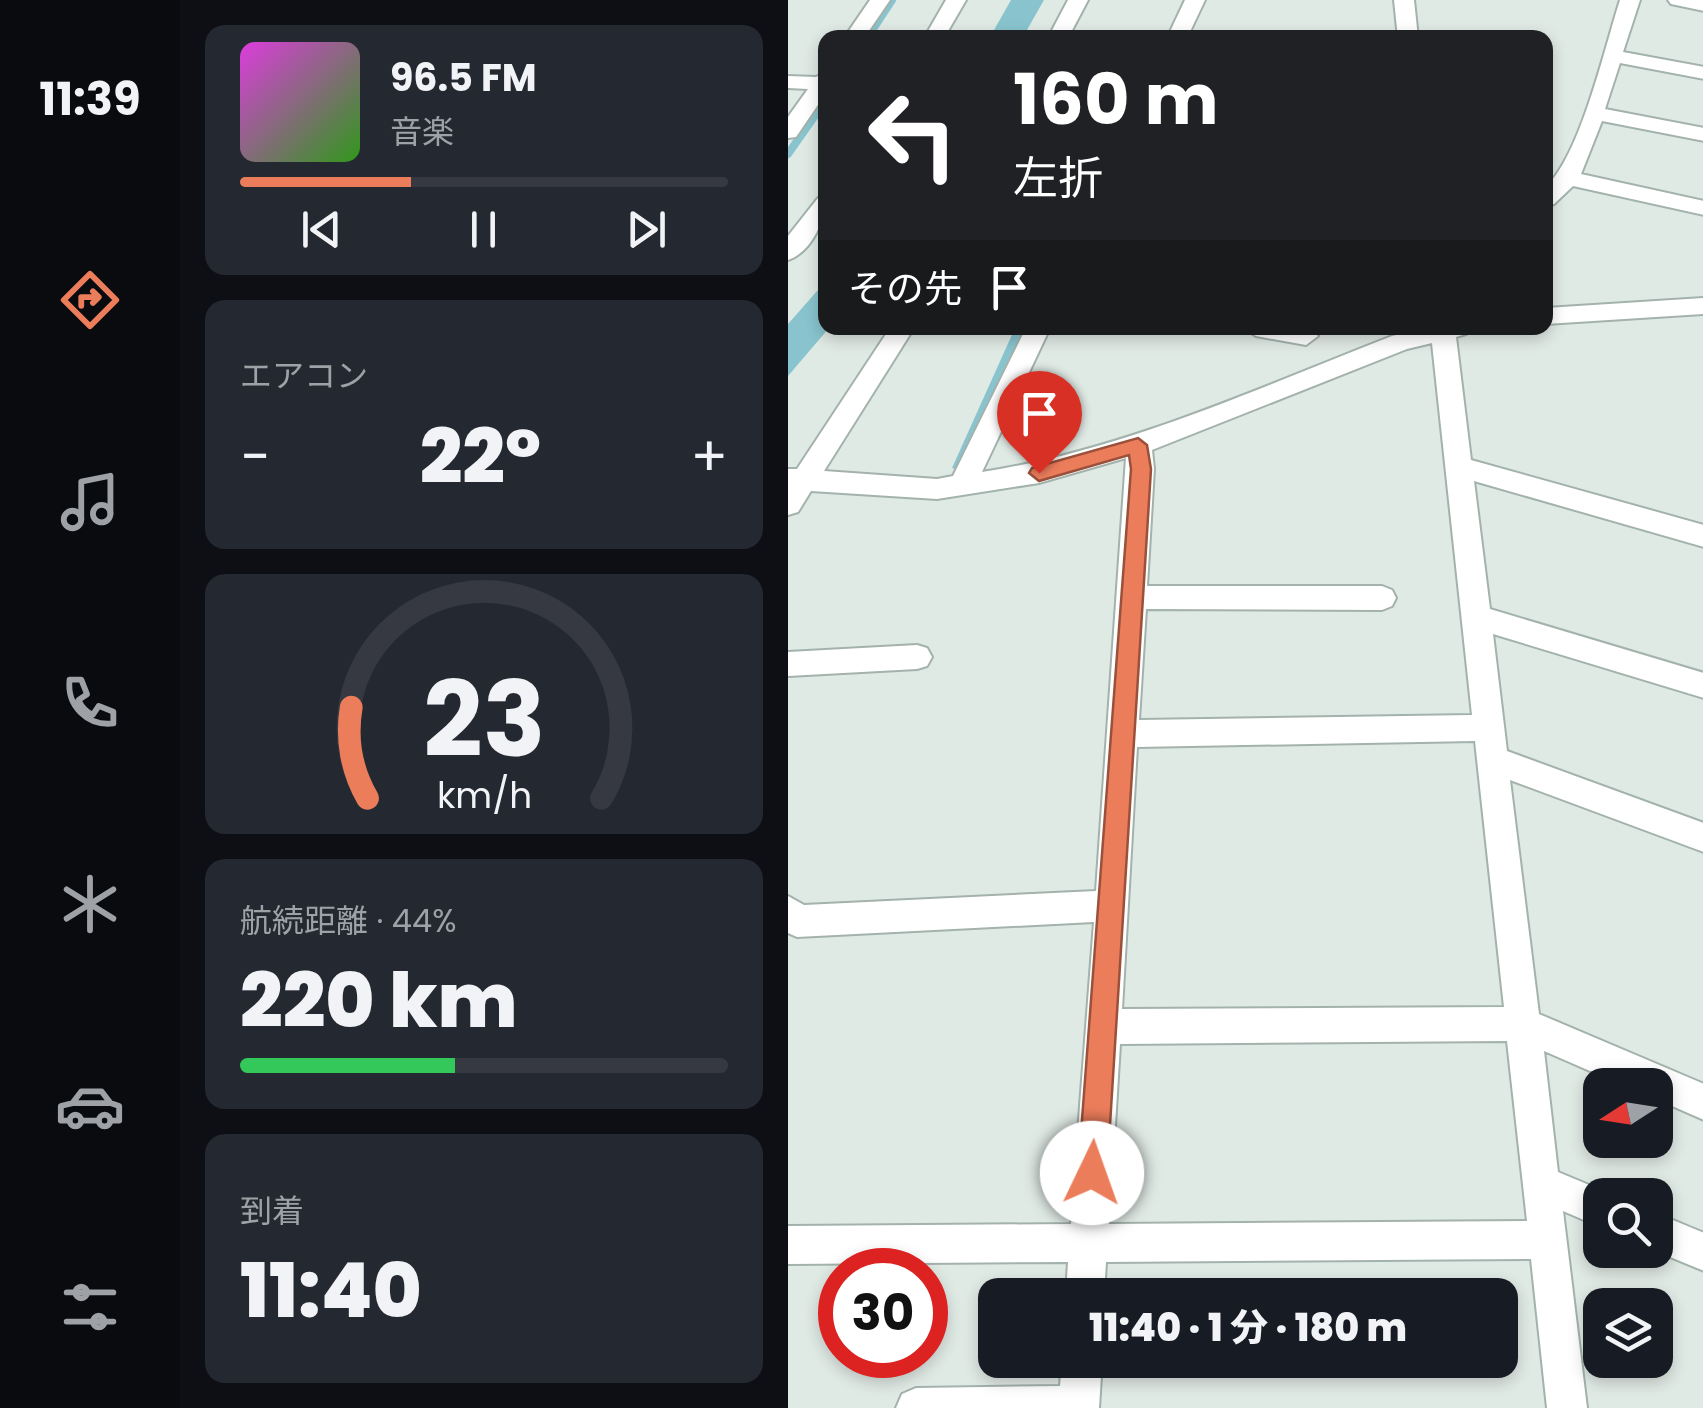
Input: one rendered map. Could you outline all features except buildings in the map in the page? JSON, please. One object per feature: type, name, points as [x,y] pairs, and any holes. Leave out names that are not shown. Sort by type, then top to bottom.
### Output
[{"type":"street","points":[[871,0],[880,0]]},
{"type":"street","points":[[859,30],[880,0]]},
{"type":"street","points":[[939,30],[956,0]]},
{"type":"street","points":[[1062,30],[1078,0]]},
{"type":"street","points":[[1181,30],[1195,0]]},
{"type":"street","points":[[1404,0],[1407,30]]},
{"type":"street","points":[[1553,192],[1568,178],[1630,0]]},
{"type":"street","points":[[1678,0],[1704,4]]},
{"type":"street","points":[[1612,56],[1704,72]]},
{"type":"street","points":[[788,82],[818,81]]},
{"type":"street","points":[[791,122],[818,88]]},
{"type":"street","points":[[1593,113],[1704,135]]},
{"type":"street","points":[[1568,178],[1704,208]]},
{"type":"street","points":[[788,252],[818,213]]},
{"type":"street","points":[[1553,316],[1704,306]]},
{"type":"street","points":[[788,505],[796,479],[897,335]]},
{"type":"street","points":[[962,486],[1035,335]]},
{"type":"street","points":[[1300,335],[1306,336]]},
{"type":"street","points":[[796,479],[863,487],[962,486],[1039,473],[1138,445],[1424,335]]},
{"type":"street","points":[[1448,335],[1458,467],[1567,1408]]},
{"type":"street","points":[[1087,1278],[1141,469],[1138,445]]},
{"type":"street","points":[[1458,467],[1704,536]]},
{"type":"street","points":[[1132,598],[1382,598]]},
{"type":"street","points":[[1476,618],[1704,686]]},
{"type":"street","points":[[788,664],[917,657]]},
{"type":"street","points":[[1122,734],[1490,743],[1704,838]]},
{"type":"street","points":[[788,912],[796,921],[1110,906]]},
{"type":"street","points":[[1101,1027],[1522,1024],[1704,1102]]},
{"type":"street","points":[[1541,1183],[1583,1201]]},
{"type":"street","points":[[1673,1239],[1704,1252]]},
{"type":"street","points":[[788,1245],[1547,1240]]},
{"type":"street","points":[[916,1408],[1079,1407],[1081,1378]]},
{"type":"water","points":[[1011,0],[1044,0],[1027,30],[994,30]]},
{"type":"water","points":[[818,290],[818,335],[823,335],[788,376],[788,324]]},
{"type":"water","points":[[1012,335],[1030,335],[962,471],[952,468]]},
{"type":"waterway","points":[[872,30],[892,0]]},
{"type":"waterway","points":[[788,154],[818,111]]},
{"type":"route","points":[[1039,473],[1138,445],[1141,469],[1092,1173]]}]
